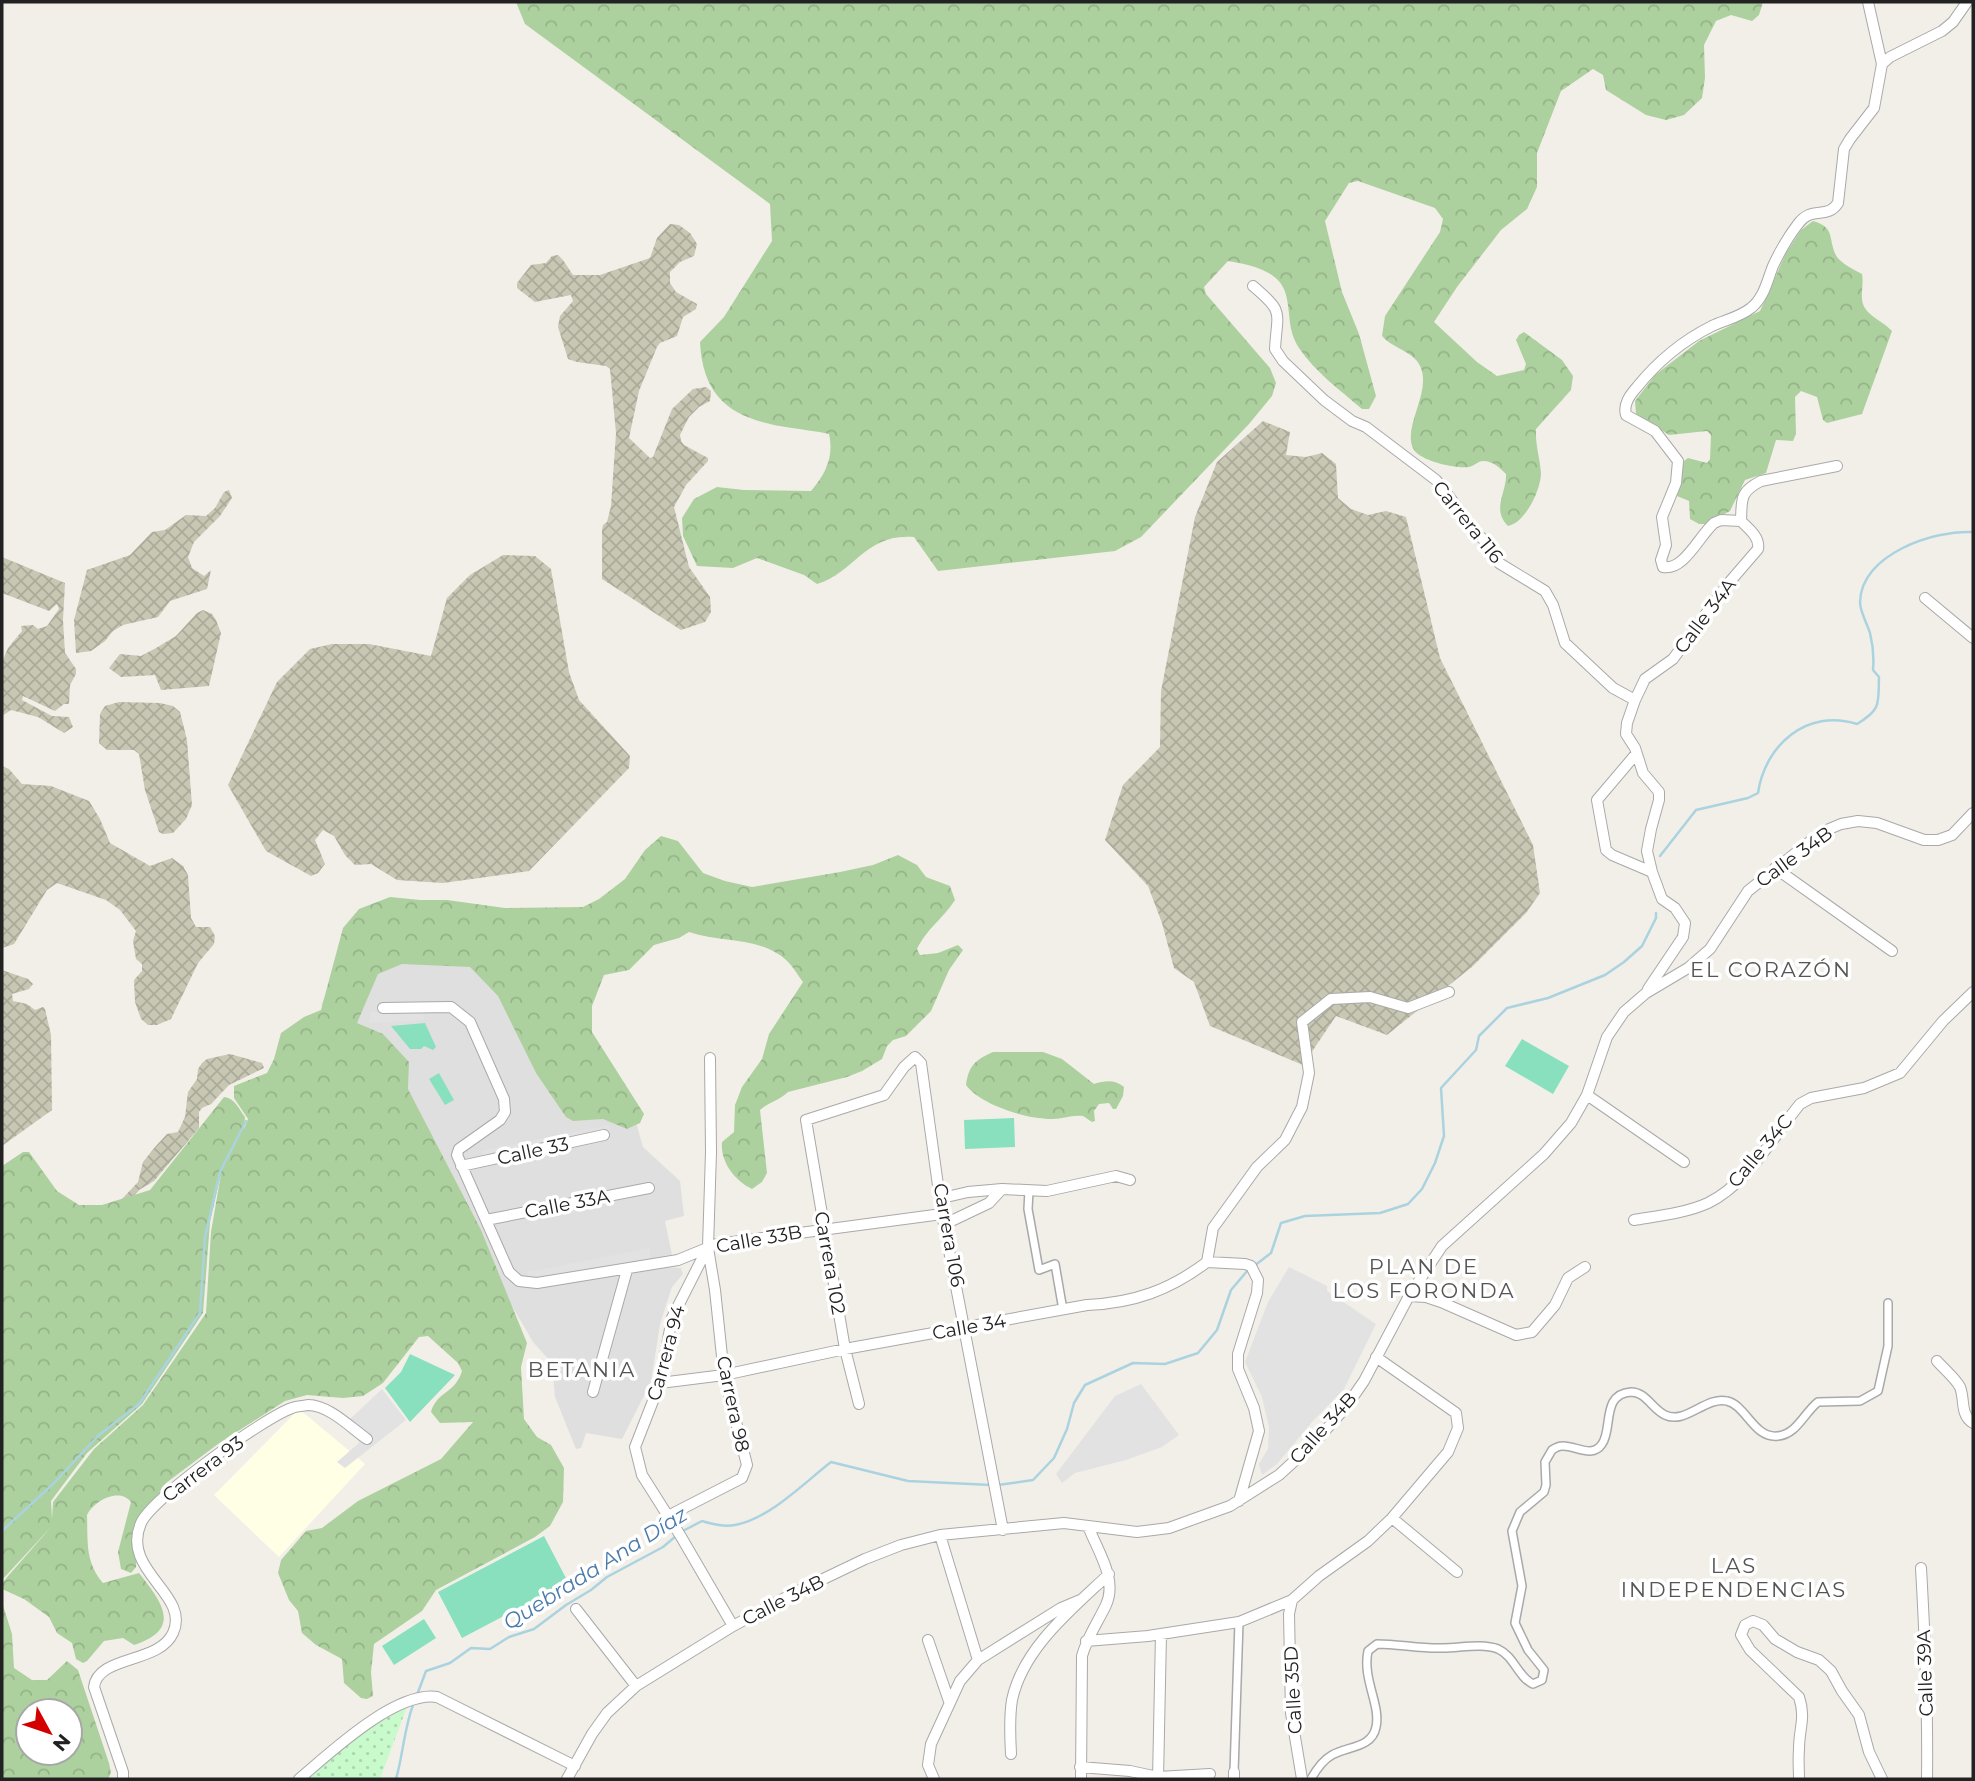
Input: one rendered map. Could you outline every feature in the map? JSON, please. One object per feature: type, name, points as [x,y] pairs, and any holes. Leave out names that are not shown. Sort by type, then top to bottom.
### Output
[{"type":"street","points":[[1837,466],[1760,481],[1751,486],[1742,496],[1741,522],[1721,520],[1714,523],[1683,561],[1671,568],[1663,568],[1661,561],[1666,545],[1662,517],[1676,482],[1678,461],[1655,431],[1626,415],[1626,405],[1655,366],[1677,347],[1750,309],[1759,299],[1780,253],[1800,221],[1809,214],[1828,212],[1835,207],[1840,197],[1844,149],[1874,108],[1882,64],[1868,2]]},
{"type":"street","points":[[1882,64],[1889,57],[1942,31],[1960,14],[1967,2]]},
{"type":"street","name":"Carrera 116","points":[[1253,286],[1274,303],[1279,319],[1275,349],[1283,361],[1324,400],[1352,421],[1366,427],[1436,480],[1469,527],[1484,540],[1499,563],[1545,591],[1553,605],[1565,643],[1613,688],[1634,700]]},
{"type":"street","name":"Calle 34A","points":[[1652,872],[1647,852],[1659,800],[1658,792],[1643,773],[1626,734],[1627,723],[1634,700],[1646,679],[1673,659],[1727,585],[1758,549],[1759,544],[1753,533],[1741,522]]},
{"type":"street","points":[[1926,598],[1973,638]]},
{"type":"street","points":[[1636,754],[1597,800],[1606,850],[1652,872],[1662,899],[1675,908],[1685,923],[1683,937],[1646,993]]},
{"type":"street","name":"Calle 34B","points":[[568,1779],[592,1734],[607,1713],[636,1686],[733,1626],[866,1559],[901,1545],[940,1535],[1064,1523],[1115,1531],[1137,1532],[1169,1528],[1239,1501],[1279,1475],[1315,1442],[1346,1407],[1364,1381],[1409,1296],[1442,1246],[1544,1154],[1572,1124],[1587,1095],[1607,1037],[1624,1012],[1646,993],[1688,968],[1710,949],[1748,891],[1822,832],[1841,824],[1858,821],[1877,823],[1924,840],[1938,840],[1952,835],[1973,813]]},
{"type":"street","points":[[1775,868],[1892,951]]},
{"type":"street","points":[[1239,1501],[1259,1432],[1254,1408],[1238,1369],[1238,1354],[1258,1293],[1258,1280],[1251,1266],[1207,1262],[1213,1228],[1257,1167],[1285,1140],[1302,1107],[1309,1073],[1302,1022],[1331,999],[1370,997],[1408,1007],[1449,992]]},
{"type":"street","name":"Calle 34C","points":[[1634,1220],[1706,1204],[1720,1196],[1755,1164],[1800,1104],[1811,1098],[1864,1088],[1900,1073],[1943,1021],[1973,992]]},
{"type":"street","points":[[383,1008],[451,1007],[470,1022],[503,1099],[505,1112],[500,1120],[458,1150],[457,1155],[486,1220]]},
{"type":"street","name":"Carrera 94","points":[[710,1058],[708,1248],[672,1318],[660,1383],[635,1447],[642,1475],[733,1626]]},
{"type":"street","name":"Carrera 102","points":[[859,1404],[845,1349],[806,1120],[884,1095],[911,1058],[919,1058],[921,1063]]},
{"type":"street","name":"Carrera 106","points":[[921,1063],[944,1219],[1003,1530]]},
{"type":"street","points":[[1587,1095],[1684,1162]]},
{"type":"street","name":"Calle 33","points":[[461,1166],[604,1135]]},
{"type":"street","points":[[942,1198],[1002,1189],[1029,1191],[1070,1188],[1116,1176],[1130,1180]]},
{"type":"street","name":"Calle 33A","points":[[486,1220],[649,1188]]},
{"type":"street","name":"Calle 33B","points":[[486,1220],[509,1272],[519,1281],[537,1283],[627,1270],[678,1259],[708,1248],[824,1228],[944,1219],[989,1203],[1002,1189]]},
{"type":"street","points":[[1029,1191],[1028,1209],[1039,1270],[1055,1264],[1063,1310]]},
{"type":"street","name":"Carrera 98","points":[[671,1520],[742,1478],[747,1465],[724,1375],[708,1248]]},
{"type":"street","name":"Calle 34","points":[[660,1383],[724,1375],[845,1349],[1087,1305],[1118,1304],[1183,1280],[1207,1262]]},
{"type":"street","points":[[1409,1296],[1434,1299],[1516,1335],[1532,1332],[1555,1305],[1568,1278],[1585,1267]]},
{"type":"street","points":[[593,1392],[627,1270]]},
{"type":"street","points":[[1311,1779],[1330,1756],[1366,1743],[1373,1736],[1377,1717],[1366,1672],[1366,1660],[1368,1651],[1377,1644],[1497,1648],[1527,1681],[1532,1684],[1542,1680],[1544,1670],[1528,1650],[1515,1623],[1522,1586],[1512,1531],[1520,1512],[1544,1492],[1545,1462],[1552,1450],[1563,1446],[1592,1451],[1598,1448],[1606,1436],[1611,1406],[1624,1393],[1633,1392],[1640,1394],[1672,1418],[1714,1401],[1726,1401],[1768,1435],[1777,1437],[1790,1433],[1818,1402],[1860,1401],[1878,1391],[1888,1346],[1888,1303]]},
{"type":"street","points":[[1086,1641],[1161,1634],[1239,1622],[1292,1601],[1319,1576],[1368,1541],[1392,1518],[1448,1451],[1458,1428],[1456,1413],[1376,1357]]},
{"type":"street","points":[[1937,1361],[1959,1385],[1964,1413],[1973,1423]]},
{"type":"street","name":"Carrera 93","points":[[123,1779],[123,1772],[94,1687],[95,1680],[104,1670],[161,1647],[173,1633],[177,1620],[176,1609],[139,1557],[141,1524],[148,1513],[193,1473],[292,1408],[310,1405],[324,1409],[367,1439]]},
{"type":"street","points":[[1392,1518],[1457,1572]]},
{"type":"street","points":[[1081,1779],[1080,1673],[1086,1641],[1110,1596],[1109,1574],[1087,1525]]},
{"type":"street","points":[[940,1535],[978,1660]]},
{"type":"street","name":"Calle 39A","points":[[1921,1567],[1924,1644],[1928,1668],[1927,1779]]},
{"type":"street","points":[[1011,1754],[1011,1703],[1017,1682],[1030,1658],[1080,1600],[1109,1574]]},
{"type":"street","points":[[934,1779],[928,1765],[931,1744],[960,1681],[978,1660],[1061,1608],[1080,1600]]},
{"type":"street","name":"Calle 35D","points":[[1292,1601],[1289,1614],[1291,1713],[1302,1779]]},
{"type":"street","points":[[576,1609],[636,1686]]},
{"type":"street","points":[[1799,1779],[1799,1740],[1804,1717],[1802,1707],[1799,1697],[1750,1650],[1741,1635],[1745,1625],[1753,1621],[1763,1625],[1775,1639],[1797,1652],[1819,1660],[1831,1671],[1859,1715],[1869,1752],[1882,1779]]},
{"type":"street","points":[[1234,1776],[1239,1622]]},
{"type":"street","points":[[1158,1778],[1161,1634]]},
{"type":"street","points":[[928,1640],[949,1701]]},
{"type":"street","points":[[299,1779],[348,1737],[409,1700],[424,1695],[437,1696],[575,1766]]},
{"type":"street","points":[[1080,1768],[1130,1771],[1158,1778],[1210,1773]]},
{"type":"shaded area","points":[[670,224],[679,225],[690,233],[697,244],[694,256],[680,262],[670,272],[670,283],[676,292],[697,304],[696,309],[683,317],[677,336],[657,347],[639,391],[629,438],[650,458],[653,457],[672,409],[693,389],[706,387],[711,391],[710,401],[689,417],[680,435],[684,445],[708,458],[708,461],[686,485],[674,507],[689,567],[710,597],[711,612],[705,622],[681,630],[602,579],[602,530],[611,506],[616,433],[610,369],[568,359],[558,327],[560,316],[573,301],[571,295],[535,302],[517,288],[517,283],[531,265],[546,263],[552,256],[558,255],[573,275],[600,275],[650,258],[657,238]]},
{"type":"shaded area","points":[[1263,421],[1290,432],[1286,455],[1306,457],[1322,453],[1336,464],[1338,498],[1351,509],[1368,515],[1386,511],[1406,517],[1440,658],[1533,845],[1540,893],[1526,913],[1473,966],[1387,1035],[1336,1016],[1303,1065],[1210,1026],[1194,982],[1174,968],[1162,923],[1148,886],[1105,840],[1123,785],[1160,747],[1161,691],[1195,517],[1217,462]]},
{"type":"shaded area","points":[[229,490],[232,498],[220,516],[194,542],[188,557],[192,568],[204,576],[211,570],[207,589],[170,601],[158,617],[123,625],[91,651],[76,653],[74,620],[87,570],[130,555],[152,532],[165,530],[186,515],[206,516],[215,508],[224,492]]},
{"type":"shaded area","points":[[503,555],[535,556],[551,569],[569,672],[579,700],[630,756],[629,768],[529,871],[443,883],[397,880],[371,864],[355,865],[345,855],[334,836],[323,830],[315,840],[325,864],[318,873],[311,876],[266,851],[228,785],[277,682],[310,649],[332,644],[369,644],[431,656],[447,598],[470,575]]},
{"type":"shaded area","points":[[2,557],[65,583],[65,653],[76,669],[70,685],[69,704],[64,704],[55,711],[23,696],[22,700],[52,716],[69,717],[73,727],[64,733],[38,717],[11,710],[2,716],[2,662],[8,648],[22,631],[21,626],[33,625],[38,629],[47,626],[59,609],[57,604],[49,611],[2,593]]},
{"type":"shaded area","points":[[203,610],[212,614],[221,633],[209,686],[161,690],[155,675],[121,677],[109,668],[120,654],[141,656],[176,636]]},
{"type":"shaded area","points":[[119,702],[160,703],[173,706],[180,712],[187,740],[192,805],[186,819],[173,833],[159,832],[145,790],[139,754],[134,750],[107,750],[99,743],[100,714],[105,706]]},
{"type":"shaded area","points":[[2,766],[9,769],[22,784],[51,786],[89,801],[110,843],[150,866],[172,858],[183,866],[188,875],[191,918],[196,927],[210,927],[215,936],[214,944],[198,963],[171,1019],[157,1025],[148,1025],[141,1019],[135,1002],[134,980],[142,971],[142,964],[136,959],[133,941],[136,931],[120,910],[106,900],[57,883],[47,890],[14,944],[2,948]]},
{"type":"shaded area","points":[[343,941],[473,956],[594,1065],[625,1083],[643,1147],[680,1181],[684,1216],[665,1221],[672,1255],[663,1256],[665,1267],[681,1268],[683,1274],[672,1287],[660,1324],[651,1382],[622,1439],[586,1433],[581,1448],[576,1449],[555,1397],[552,1363],[533,1342],[373,1069],[321,1005],[330,986]]},
{"type":"shaded area","points":[[2,970],[28,979],[33,984],[29,989],[12,994],[13,1001],[27,1004],[35,1010],[43,1007],[45,1009],[51,1035],[52,1110],[2,1146]]},
{"type":"shaded area","points":[[422,1010],[424,1020],[369,1023],[371,1012]]},
{"type":"shaded area","points":[[230,1054],[262,1063],[264,1068],[229,1085],[211,1104],[202,1108],[199,1112],[199,1128],[154,1181],[139,1190],[130,1200],[120,1201],[138,1182],[143,1162],[155,1147],[167,1134],[178,1132],[185,1117],[188,1092],[197,1079],[202,1063],[207,1059]]},
{"type":"shaded area","points":[[609,1125],[611,1132],[483,1158],[481,1151]]},
{"type":"shaded area","points":[[650,1248],[650,1259],[528,1280],[527,1272]]},
{"type":"shaded area","points":[[1289,1267],[1327,1286],[1327,1291],[1376,1324],[1344,1389],[1277,1464],[1262,1475],[1259,1464],[1268,1449],[1269,1427],[1262,1397],[1245,1362],[1268,1302]]},
{"type":"shaded area","points":[[1141,1384],[1179,1435],[1162,1447],[1126,1460],[1075,1473],[1062,1483],[1056,1474],[1115,1396]]},
{"type":"shaded area","points":[[382,1389],[406,1420],[345,1468],[337,1462],[359,1443],[350,1419]]},
{"type":"shaded area","points":[[299,1409],[365,1464],[279,1557],[214,1495]]},
{"type":"green space","points":[[516,2],[1763,2],[1759,15],[1752,21],[1731,15],[1716,21],[1704,45],[1705,78],[1702,98],[1684,115],[1666,120],[1646,115],[1606,90],[1603,75],[1593,69],[1561,91],[1537,153],[1537,187],[1527,209],[1501,230],[1434,322],[1477,362],[1497,376],[1524,370],[1526,364],[1516,340],[1524,332],[1562,360],[1573,376],[1571,390],[1536,429],[1540,480],[1531,505],[1514,524],[1508,526],[1503,520],[1500,507],[1506,474],[1496,465],[1483,461],[1469,467],[1448,465],[1424,458],[1414,450],[1411,430],[1421,395],[1422,371],[1413,357],[1382,336],[1385,316],[1440,232],[1443,219],[1435,208],[1358,181],[1349,183],[1325,221],[1342,292],[1359,334],[1376,396],[1369,409],[1362,409],[1337,388],[1312,365],[1299,348],[1291,328],[1286,295],[1278,280],[1263,270],[1228,261],[1204,287],[1206,294],[1270,368],[1276,383],[1272,396],[1249,424],[1141,537],[1115,551],[938,571],[914,537],[897,537],[872,547],[842,571],[817,584],[804,575],[757,558],[733,568],[697,566],[683,536],[682,518],[694,499],[717,487],[811,491],[825,471],[829,457],[829,434],[754,420],[726,404],[708,380],[703,363],[700,342],[724,317],[772,241],[770,204],[525,24]]},
{"type":"green space","points":[[1813,221],[1829,231],[1839,260],[1862,274],[1862,301],[1865,308],[1892,331],[1862,414],[1827,423],[1823,420],[1817,397],[1801,391],[1795,397],[1796,434],[1793,441],[1776,440],[1766,473],[1745,480],[1730,511],[1705,524],[1699,524],[1690,519],[1689,501],[1677,496],[1684,461],[1688,458],[1707,463],[1710,459],[1711,435],[1707,431],[1669,435],[1636,414],[1635,401],[1655,375],[1699,341],[1760,311],[1786,253],[1801,230]]},
{"type":"green space","points":[[661,836],[678,841],[703,873],[752,887],[873,865],[898,855],[917,865],[926,877],[950,886],[955,900],[921,941],[917,949],[920,955],[938,953],[958,945],[963,950],[949,970],[931,1011],[906,1036],[893,1040],[887,1046],[882,1059],[847,1077],[788,1092],[760,1110],[767,1173],[762,1182],[752,1189],[740,1181],[726,1164],[722,1142],[734,1132],[735,1105],[742,1087],[762,1059],[769,1034],[803,982],[788,961],[774,952],[751,943],[689,932],[679,938],[654,945],[629,970],[604,975],[592,1006],[592,1032],[644,1114],[640,1123],[627,1129],[603,1119],[573,1121],[566,1117],[536,1073],[498,996],[470,967],[402,964],[378,974],[357,1023],[383,1034],[409,1062],[408,1089],[481,1230],[527,1343],[521,1367],[524,1419],[537,1437],[551,1445],[564,1468],[563,1502],[550,1526],[535,1537],[436,1590],[422,1611],[374,1644],[371,1672],[373,1696],[361,1698],[344,1683],[342,1659],[316,1645],[302,1633],[298,1611],[289,1600],[278,1573],[281,1560],[306,1531],[322,1528],[358,1501],[441,1459],[473,1422],[440,1423],[431,1412],[437,1400],[455,1384],[462,1371],[458,1363],[428,1336],[419,1337],[383,1383],[363,1396],[343,1398],[307,1395],[285,1401],[218,1444],[166,1483],[138,1527],[136,1567],[131,1573],[121,1569],[118,1552],[131,1502],[126,1498],[114,1496],[95,1505],[87,1515],[87,1534],[90,1559],[97,1575],[103,1583],[139,1573],[160,1604],[164,1614],[163,1623],[159,1631],[149,1639],[134,1645],[123,1638],[104,1641],[87,1661],[83,1663],[76,1659],[72,1643],[57,1633],[49,1617],[24,1599],[2,1589],[8,1576],[52,1526],[2,1580],[2,1166],[23,1152],[29,1152],[57,1191],[79,1205],[102,1205],[150,1190],[224,1097],[234,1102],[245,1117],[244,1129],[248,1119],[234,1098],[234,1086],[267,1073],[281,1033],[304,1017],[321,1010],[343,928],[359,909],[390,897],[447,900],[505,908],[583,907],[599,899],[625,879],[645,850]],"holes":[[[221,1174],[211,1232],[206,1313],[143,1405],[94,1449],[53,1502],[52,1519],[51,1501],[87,1453],[142,1404],[203,1313],[210,1222]]]},
{"type":"green space","points":[[425,1023],[436,1047],[433,1050],[424,1046],[421,1049],[410,1049],[391,1026]]},
{"type":"green space","points":[[1522,1039],[1569,1066],[1553,1094],[1505,1066]]},
{"type":"green space","points":[[993,1052],[1043,1052],[1062,1059],[1094,1084],[1109,1081],[1120,1084],[1124,1087],[1123,1096],[1116,1109],[1109,1103],[1099,1104],[1094,1111],[1095,1121],[1092,1122],[1083,1116],[1051,1119],[1010,1111],[984,1100],[966,1085],[974,1064]]},
{"type":"green space","points":[[439,1073],[454,1100],[445,1105],[429,1079]]},
{"type":"green space","points":[[1014,1118],[1015,1147],[965,1149],[964,1120]]},
{"type":"green space","points":[[410,1354],[455,1375],[410,1422],[385,1388],[401,1372]]},
{"type":"green space","points":[[544,1536],[568,1582],[462,1638],[438,1592]]},
{"type":"green space","points":[[2,1602],[12,1634],[14,1668],[32,1680],[47,1680],[67,1661],[78,1670],[109,1763],[111,1773],[108,1779],[2,1779]]},
{"type":"green space","points":[[424,1619],[436,1638],[394,1665],[382,1646]]},
{"type":"green space","points":[[408,1704],[380,1779],[304,1779],[347,1739]]},
{"type":"waterway","name":"Quebrada Ana Díaz","points":[[1660,856],[1696,810],[1748,798],[1758,793],[1769,760],[1791,734],[1821,721],[1839,720],[1857,724],[1871,714],[1877,705],[1879,677],[1873,670],[1871,638],[1860,606],[1864,585],[1886,558],[1902,548],[1939,535],[1973,532]]},
{"type":"waterway","name":"Quebrada Ana Díaz","points":[[1254,1266],[1271,1253],[1281,1223],[1305,1216],[1380,1213],[1408,1204],[1422,1189],[1444,1136],[1441,1088],[1476,1050],[1479,1036],[1507,1008],[1548,998],[1605,975],[1624,962],[1642,946],[1656,913]]},
{"type":"waterway","points":[[2,1531],[52,1485],[99,1435],[139,1404],[200,1313],[205,1237],[220,1172],[246,1121]]},
{"type":"waterway","name":"Quebrada Ana Díaz","points":[[998,1485],[1033,1480],[1054,1458],[1067,1429],[1074,1403],[1085,1385],[1133,1363],[1165,1364],[1198,1353],[1217,1330],[1231,1290],[1248,1270]]},
{"type":"waterway","name":"Quebrada Ana Díaz","points":[[681,1532],[702,1521],[731,1526],[761,1516],[831,1462],[908,1481],[991,1485]]},
{"type":"waterway","name":"Quebrada Ana Díaz","points":[[417,1695],[426,1671],[450,1663],[471,1648],[490,1649],[509,1637],[534,1629],[607,1577],[663,1547],[676,1536]]},
{"type":"waterway","name":"Quebrada Ana Díaz","points":[[396,1779],[413,1705]]},
{"type":"district","name":"EL CORAZÓN","points":[[1771,969]]},
{"type":"district","name":"PLAN DE LOS FORONDA","points":[[1424,1278]]},
{"type":"district","name":"BETANIA","points":[[582,1369]]},
{"type":"district","name":"LAS INDEPENDENCIAS","points":[[1734,1577]]}]
